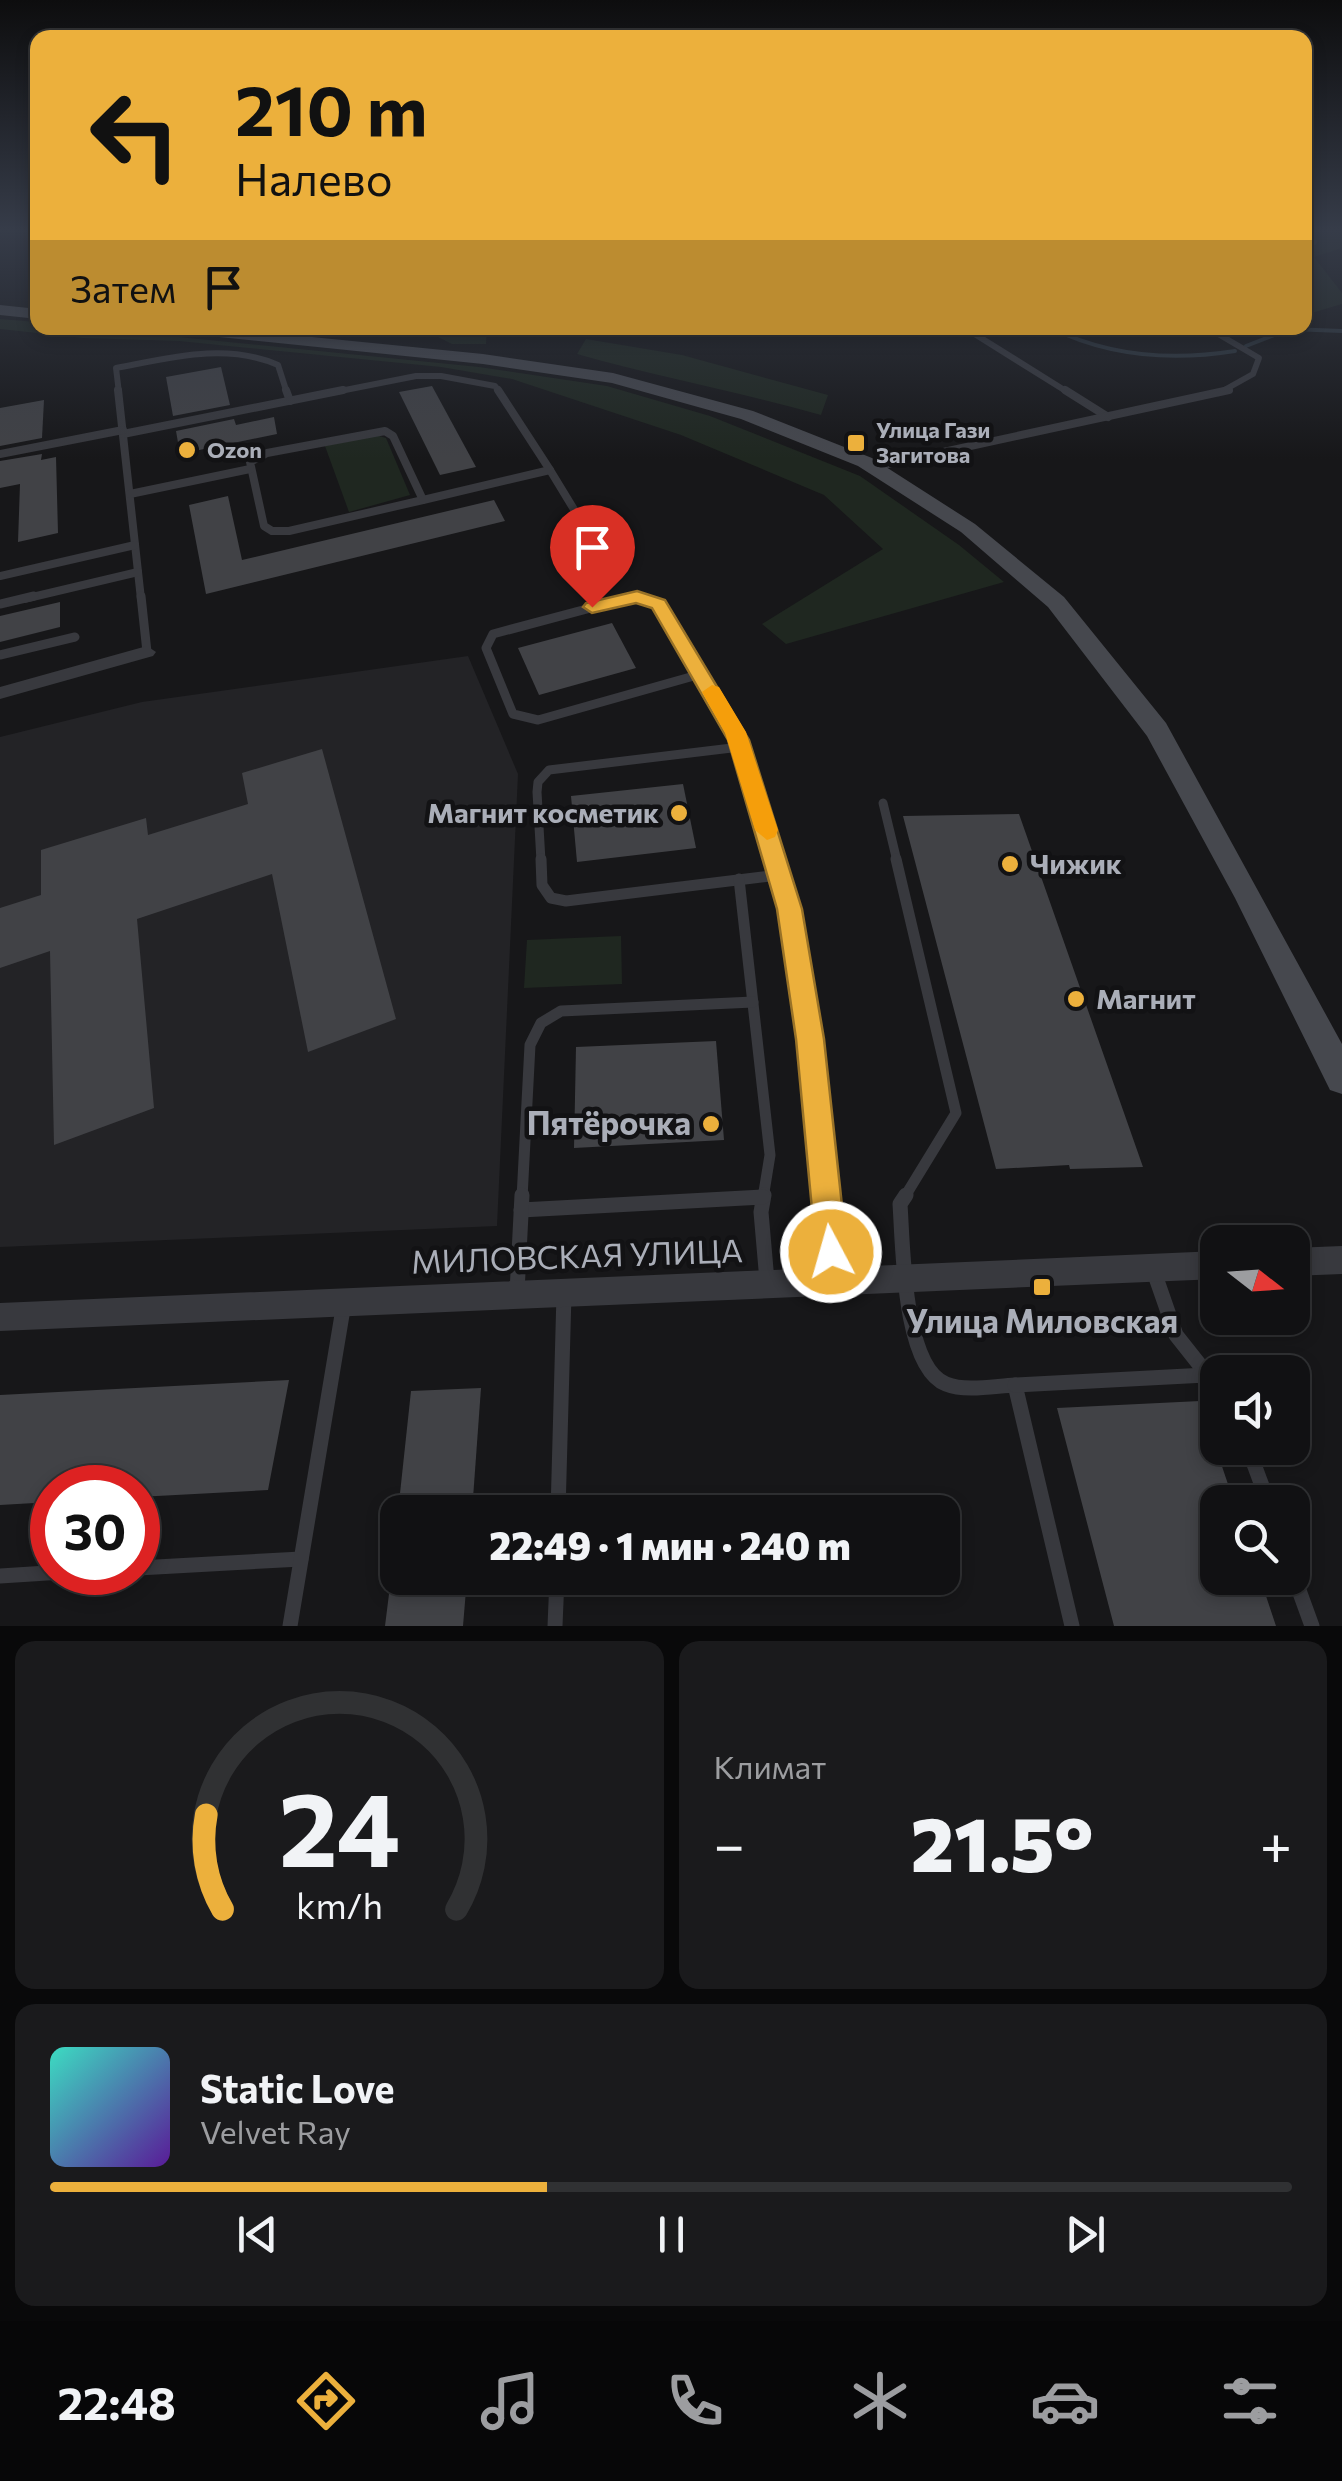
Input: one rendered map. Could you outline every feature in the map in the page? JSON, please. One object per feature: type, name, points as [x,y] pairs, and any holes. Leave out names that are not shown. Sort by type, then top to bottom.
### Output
[{"type":"main road","points":[[0,310],[30,313]]},
{"type":"main road","points":[[249,335],[464,357],[612,378],[747,415],[874,467],[968,528],[1056,602],[1157,730],[1246,889],[1342,1078]]},
{"type":"street","points":[[659,604],[732,725],[781,874],[810,1039],[834,1282]]},
{"type":"street","points":[[0,694],[147,652]]},
{"type":"street","points":[[1310,1261],[1342,1260]]},
{"type":"street","name":"МИЛОВСКАЯ УЛИЦА","points":[[0,1317],[1200,1266]]},
{"type":"lane","points":[[976,335],[1108,416]]},
{"type":"lane","points":[[874,467],[1228,391],[1253,374],[1259,358],[1220,335]]},
{"type":"lane","points":[[147,652],[116,368],[209,354],[268,360],[278,366],[290,401]]},
{"type":"lane","points":[[0,454],[426,375],[482,382],[499,390],[592,538]]},
{"type":"lane","points":[[422,500],[394,436],[381,430],[266,453],[255,458],[250,469],[264,526],[272,531],[289,531],[422,500],[550,470]]},
{"type":"lane","points":[[130,494],[250,469]]},
{"type":"lane","points":[[0,576],[135,545]]},
{"type":"lane","points":[[0,604],[138,572]]},
{"type":"lane","points":[[659,604],[645,598],[628,598],[493,634],[486,648],[513,714],[538,720],[701,674]]},
{"type":"lane","points":[[0,656],[75,637]]},
{"type":"lane","points":[[740,747],[554,768],[538,782],[542,885],[552,898],[566,900],[781,874]]},
{"type":"lane","points":[[883,803],[956,1113],[900,1204],[905,1278],[919,1355],[929,1373],[942,1384],[958,1388],[1200,1375]]},
{"type":"lane","points":[[739,880],[770,1155],[763,1197],[768,1284]]},
{"type":"lane","points":[[517,1295],[530,1045],[534,1030],[544,1018],[562,1010],[753,1002]]},
{"type":"lane","points":[[522,1210],[763,1197]]},
{"type":"lane","points":[[1152,1268],[1176,1335],[1200,1367]]},
{"type":"lane","points":[[558,1495],[564,1293]]},
{"type":"lane","points":[[290,1626],[344,1302]]},
{"type":"lane","points":[[1016,1385],[1072,1626]]},
{"type":"lane","points":[[160,1567],[301,1559]]},
{"type":"lane","points":[[0,1576],[30,1574]]},
{"type":"lane","points":[[556,1626],[557,1595]]},
{"type":"lane","points":[[1301,1595],[1312,1626]]},
{"type":"shaded area","points":[[0,319],[30,321],[30,332],[0,329]]},
{"type":"shaded area","points":[[55,335],[159,335],[479,367],[607,386],[710,416],[860,476],[959,545],[1004,582],[786,644],[762,624],[883,549],[824,495],[681,435],[512,379],[441,367],[179,341]]},
{"type":"shaded area","points":[[434,335],[487,335],[486,344],[452,344]]},
{"type":"shaded area","points":[[586,339],[682,355],[828,395],[821,415],[577,354]]},
{"type":"shaded area","points":[[376,435],[386,438],[410,495],[349,512],[325,446]]},
{"type":"shaded area","points":[[468,656],[518,774],[497,1226],[0,1247],[0,737],[142,702]]},
{"type":"shaded area","points":[[621,936],[622,984],[524,988],[527,940]]},
{"type":"building","points":[[221,367],[230,405],[173,416],[166,377]]},
{"type":"building","points":[[432,386],[476,467],[440,475],[399,392]]},
{"type":"building","points":[[44,400],[42,438],[0,446],[0,408]]},
{"type":"building","points":[[274,417],[277,434],[180,454],[176,431],[234,419],[236,425]]},
{"type":"building","points":[[42,454],[41,460],[56,457],[58,533],[18,542],[20,484],[0,488],[0,461]]},
{"type":"building","points":[[228,496],[242,560],[494,500],[505,521],[206,594],[189,505]]},
{"type":"building","points":[[60,602],[60,627],[0,642],[0,616]]},
{"type":"building","points":[[612,623],[636,668],[539,695],[518,648]]},
{"type":"building","points":[[322,749],[396,1019],[308,1052],[272,874],[137,919],[154,1108],[54,1145],[50,951],[0,968],[0,908],[41,895],[41,850],[146,818],[148,835],[248,804],[242,773]]},
{"type":"building","points":[[683,784],[696,848],[577,862],[571,796]]},
{"type":"building","points":[[1019,814],[1143,1167],[1070,1169],[1069,1165],[996,1169],[903,816]]},
{"type":"building","points":[[716,1041],[724,1140],[574,1148],[576,1047]]},
{"type":"building","points":[[289,1380],[268,1490],[160,1496],[160,1465],[30,1465],[30,1503],[0,1505],[0,1395]]},
{"type":"building","points":[[481,1388],[473,1495],[400,1495],[411,1391]]},
{"type":"building","points":[[1200,1401],[1200,1465],[1222,1465],[1228,1485],[1200,1485],[1200,1595],[1266,1595],[1276,1626],[1114,1626],[1057,1408]]},
{"type":"building","points":[[389,1595],[466,1595],[463,1626],[385,1626]]},
{"type":"waterway","points":[[1312,330],[1342,331]]},
{"type":"waterway","points":[[1068,335],[1141,354],[1188,356],[1235,351]]},
{"type":"waterway","points":[[1246,346],[1274,335]]},
{"type":"slow traffic","points":[[712,692],[736,732],[767,830]]},
{"type":"place","name":"Улица Гази Загитова","points":[[856,443]]},
{"type":"place","name":"Ozon","points":[[187,450]]},
{"type":"place","name":"Магнит косметик","points":[[679,813]]},
{"type":"place","name":"Чижик","points":[[1010,864]]},
{"type":"place","name":"Магнит","points":[[1076,999]]},
{"type":"place","name":"Пятёрочка","points":[[711,1124]]},
{"type":"place","name":"Улица Миловская","points":[[1042,1287]]},
{"type":"route","points":[[592,607],[637,597],[659,604],[738,740],[790,909],[810,1039],[831,1252]]}]
